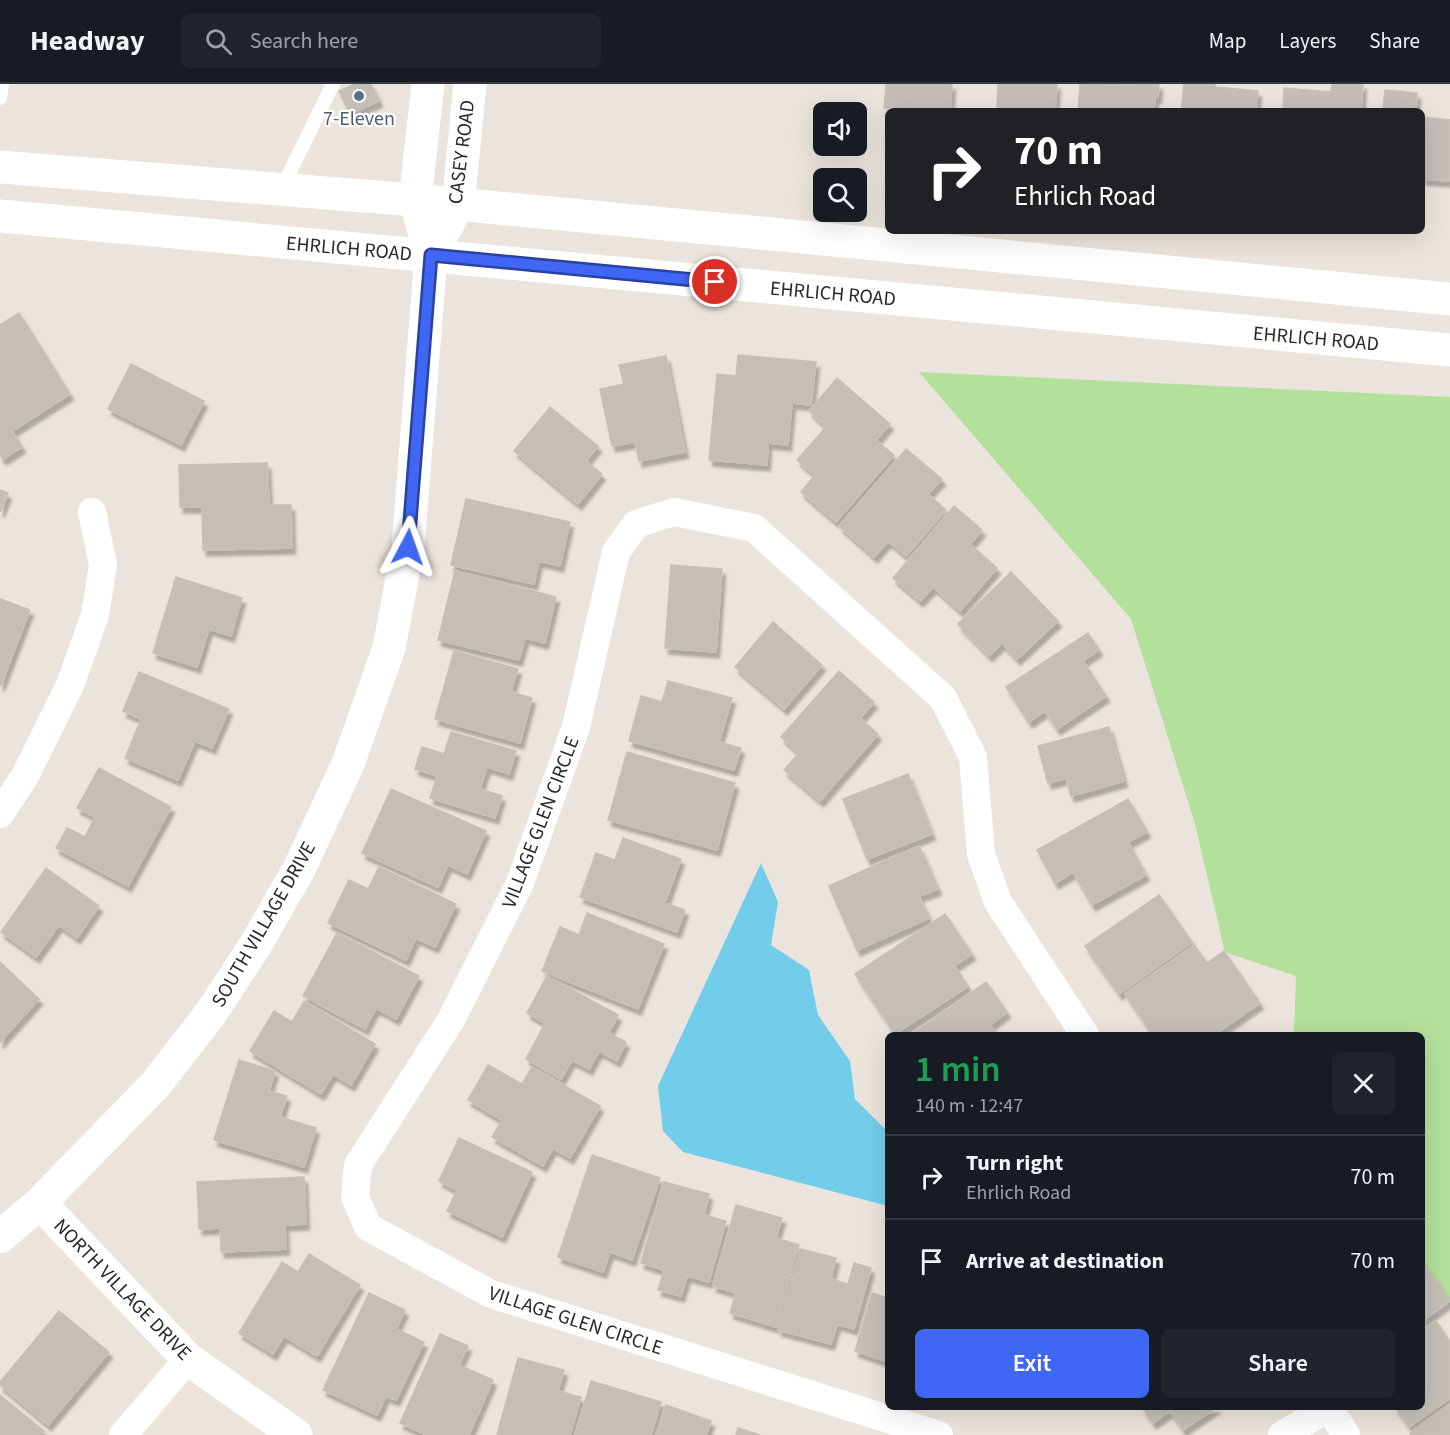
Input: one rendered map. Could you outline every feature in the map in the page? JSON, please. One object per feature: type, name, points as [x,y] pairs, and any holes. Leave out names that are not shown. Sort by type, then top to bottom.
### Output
[{"type":"main road","name":"CASEY ROAD","points":[[428,84],[415,200],[431,255]]},
{"type":"main road","name":"CASEY ROAD","points":[[431,255],[458,205],[470,84]]},
{"type":"main road","points":[[0,167],[415,200],[1450,299]]},
{"type":"main road","name":"EHRLICH ROAD","points":[[0,216],[1450,350]]},
{"type":"main road","name":"SOUTH VILLAGE DRIVE","points":[[0,1237],[40,1203],[155,1085],[211,1013],[256,944],[299,869],[348,764],[389,648],[408,547],[431,255]]},
{"type":"main road","name":"NORTH VILLAGE DRIVE","points":[[40,1203],[188,1359],[296,1435]]},
{"type":"street","points":[[0,814],[25,776],[70,685],[95,615],[103,566],[92,512]]},
{"type":"street","name":"VILLAGE GLEN CIRCLE","points":[[939,1435],[491,1294],[368,1227],[355,1197],[358,1165],[451,1020],[520,883],[576,727],[616,552],[636,524],[674,512],[754,528],[943,698],[973,757],[981,854],[998,902],[1083,1032]]},
{"type":"street","points":[[123,1435],[188,1359]]},
{"type":"street","points":[[1282,1435],[1325,1410]]},
{"type":"street","points":[[1329,1410],[1346,1435]]},
{"type":"lane","points":[[0,98],[2,84]]},
{"type":"lane","points":[[281,190],[333,84]]},
{"type":"green space","points":[[919,372],[1450,397],[1450,1305],[1425,1267],[1425,1032],[1294,1032],[1296,976],[1225,952],[1195,824],[1131,619]]},
{"type":"water","points":[[761,863],[778,902],[771,945],[809,970],[818,1015],[850,1061],[855,1099],[885,1129],[885,1205],[683,1152],[663,1131],[658,1086]]},
{"type":"building","name":"7-Eleven","points":[[355,84],[371,84],[379,101],[350,114],[339,91]]},
{"type":"building","points":[[886,84],[952,84],[950,108],[884,108]]},
{"type":"building","points":[[998,84],[1057,84],[1055,108],[997,108]]},
{"type":"building","points":[[1080,84],[1159,84],[1154,108],[1078,108]]},
{"type":"building","points":[[1184,84],[1215,84],[1215,87],[1258,91],[1256,108],[1181,108]]},
{"type":"building","points":[[1332,84],[1363,84],[1361,108],[1283,108],[1284,88],[1331,92]]},
{"type":"building","points":[[1385,90],[1417,93],[1416,108],[1383,108]]},
{"type":"building","points":[[1425,117],[1450,120],[1449,181],[1425,179]]},
{"type":"building","points":[[19,313],[70,394],[12,431],[22,447],[3,459],[0,455],[0,325]]},
{"type":"building","points":[[738,355],[816,362],[811,405],[792,403],[788,445],[768,443],[767,465],[709,460],[717,374],[736,376]]},
{"type":"building","points":[[666,356],[685,452],[639,461],[635,442],[612,446],[600,389],[624,384],[619,365]]},
{"type":"building","points":[[131,364],[204,401],[181,445],[108,409]]},
{"type":"building","points":[[837,378],[890,424],[876,440],[894,455],[836,522],[801,492],[815,475],[797,460],[826,427],[809,411]]},
{"type":"building","points":[[550,407],[598,446],[586,461],[602,474],[578,504],[514,451]]},
{"type":"building","points":[[906,449],[942,479],[928,494],[946,510],[906,556],[888,541],[874,557],[839,526]]},
{"type":"building","points":[[267,463],[269,505],[291,505],[292,548],[203,550],[202,507],[180,507],[179,465]]},
{"type":"building","points":[[0,490],[8,493],[1,511],[0,511]]},
{"type":"building","points":[[466,499],[570,522],[560,566],[539,561],[534,584],[451,565]]},
{"type":"building","points":[[954,506],[982,530],[970,544],[997,568],[960,611],[933,587],[920,601],[893,578]]},
{"type":"building","points":[[671,565],[722,569],[716,652],[665,648]]},
{"type":"building","points":[[455,571],[556,597],[545,643],[525,638],[519,660],[438,640]]},
{"type":"building","points":[[1011,572],[1058,621],[1017,659],[1002,643],[989,656],[958,624]]},
{"type":"building","points":[[176,577],[242,598],[231,636],[209,629],[197,667],[153,653]]},
{"type":"building","points":[[0,599],[30,610],[1,685],[0,685]]},
{"type":"building","points":[[773,622],[822,665],[784,709],[735,667]]},
{"type":"building","points":[[1088,633],[1099,650],[1083,661],[1106,696],[1057,729],[1045,711],[1029,722],[1006,687]]},
{"type":"building","points":[[454,651],[518,669],[511,692],[532,698],[520,743],[435,719]]},
{"type":"building","points":[[839,671],[874,702],[860,718],[878,734],[820,801],[784,770],[799,753],[781,737]]},
{"type":"building","points":[[139,672],[229,709],[212,748],[195,741],[178,780],[125,758],[141,719],[123,711]]},
{"type":"building","points":[[668,681],[732,698],[719,742],[741,748],[734,770],[629,741],[641,696],[662,702]]},
{"type":"building","points":[[1109,727],[1124,781],[1071,796],[1066,778],[1048,783],[1038,746]]},
{"type":"building","points":[[451,732],[516,751],[509,774],[487,767],[480,789],[502,796],[495,818],[430,798],[437,776],[415,769],[422,747],[444,754]]},
{"type":"building","points":[[627,752],[735,783],[717,850],[608,820]]},
{"type":"building","points":[[99,768],[171,807],[128,886],[56,848],[67,828],[85,837],[95,817],[77,808]]},
{"type":"building","points":[[908,774],[932,834],[867,859],[843,799]]},
{"type":"building","points":[[391,789],[486,831],[467,874],[448,865],[438,887],[362,853]]},
{"type":"building","points":[[1128,799],[1147,832],[1128,842],[1146,875],[1092,905],[1073,872],[1055,883],[1037,850]]},
{"type":"building","points":[[623,838],[681,859],[665,903],[685,910],[677,932],[580,897],[596,853],[615,860]]},
{"type":"building","points":[[919,846],[938,889],[919,896],[929,918],[857,950],[829,886]]},
{"type":"building","points":[[379,867],[456,904],[435,947],[416,938],[406,960],[328,923],[349,880],[368,889]]},
{"type":"building","points":[[46,868],[99,906],[77,938],[59,925],[36,957],[1,932]]},
{"type":"building","points":[[1159,895],[1192,942],[1119,994],[1085,946]]},
{"type":"building","points":[[587,913],[664,944],[638,1009],[542,971],[560,927],[579,935]]},
{"type":"building","points":[[945,914],[972,954],[954,966],[968,986],[898,1032],[894,1032],[855,974]]},
{"type":"building","points":[[337,933],[419,976],[396,1019],[376,1008],[365,1029],[303,996]]},
{"type":"building","points":[[1194,945],[1207,963],[1224,951],[1260,1003],[1218,1032],[1151,1032],[1125,994]]},
{"type":"building","points":[[0,962],[39,999],[0,1042]]},
{"type":"building","points":[[547,976],[618,1015],[609,1033],[626,1042],[617,1061],[599,1051],[589,1069],[572,1060],[561,1079],[526,1059],[545,1023],[527,1013]]},
{"type":"building","points":[[986,982],[1007,1012],[990,1025],[995,1032],[915,1032]]},
{"type":"building","points":[[304,1001],[375,1044],[351,1085],[333,1074],[321,1094],[250,1051],[274,1011],[292,1022]]},
{"type":"building","points":[[239,1060],[275,1071],[269,1091],[287,1096],[280,1117],[316,1128],[304,1167],[214,1140]]},
{"type":"building","points":[[488,1065],[522,1084],[532,1067],[600,1106],[570,1158],[553,1148],[543,1166],[492,1137],[502,1120],[468,1100]]},
{"type":"building","points":[[459,1138],[532,1172],[502,1237],[447,1211],[457,1190],[439,1181]]},
{"type":"building","points":[[592,1155],[660,1178],[632,1260],[610,1252],[603,1272],[558,1257]]},
{"type":"building","points":[[304,1177],[306,1224],[285,1225],[286,1249],[221,1252],[220,1228],[199,1229],[197,1182]]},
{"type":"building","points":[[664,1182],[709,1194],[704,1215],[726,1221],[709,1282],[687,1276],[681,1296],[658,1290],[664,1270],[641,1263]]},
{"type":"building","points":[[736,1205],[782,1218],[776,1238],[799,1245],[776,1327],[730,1313],[736,1293],[713,1286]]},
{"type":"building","points":[[801,1249],[836,1258],[831,1279],[848,1284],[854,1263],[871,1268],[854,1329],[837,1324],[831,1344],[778,1330]]},
{"type":"building","points":[[309,1254],[360,1285],[317,1356],[284,1336],[273,1354],[239,1333],[282,1262],[298,1272]]},
{"type":"building","points":[[1425,1265],[1450,1301],[1425,1319]]},
{"type":"building","points":[[369,1293],[405,1310],[396,1329],[424,1342],[396,1400],[386,1396],[377,1415],[323,1390]]},
{"type":"building","points":[[872,1293],[885,1297],[885,1361],[855,1351]]},
{"type":"building","points":[[59,1311],[109,1352],[48,1425],[0,1385],[0,1382]]},
{"type":"building","points":[[1436,1321],[1450,1342],[1450,1398],[1409,1427],[1397,1410],[1425,1410],[1425,1329]]},
{"type":"building","points":[[440,1334],[468,1346],[459,1365],[493,1380],[469,1435],[427,1435],[400,1423]]},
{"type":"building","points":[[518,1358],[564,1370],[558,1391],[581,1397],[570,1435],[497,1435]]},
{"type":"building","points":[[591,1381],[661,1402],[651,1435],[575,1435]]},
{"type":"building","points":[[0,1395],[44,1431],[40,1435],[0,1435]]},
{"type":"building","points":[[1450,1404],[1450,1435],[1411,1435],[1410,1433]]},
{"type":"building","points":[[666,1405],[711,1421],[706,1435],[656,1435]]},
{"type":"building","points":[[1144,1410],[1213,1410],[1183,1430],[1170,1411],[1153,1423]]},
{"type":"building","points":[[738,1428],[760,1435],[736,1435]]},
{"type":"place","name":"7-Eleven","points":[[359,96]]},
{"type":"route","points":[[408,547],[431,255],[715,282]]}]
